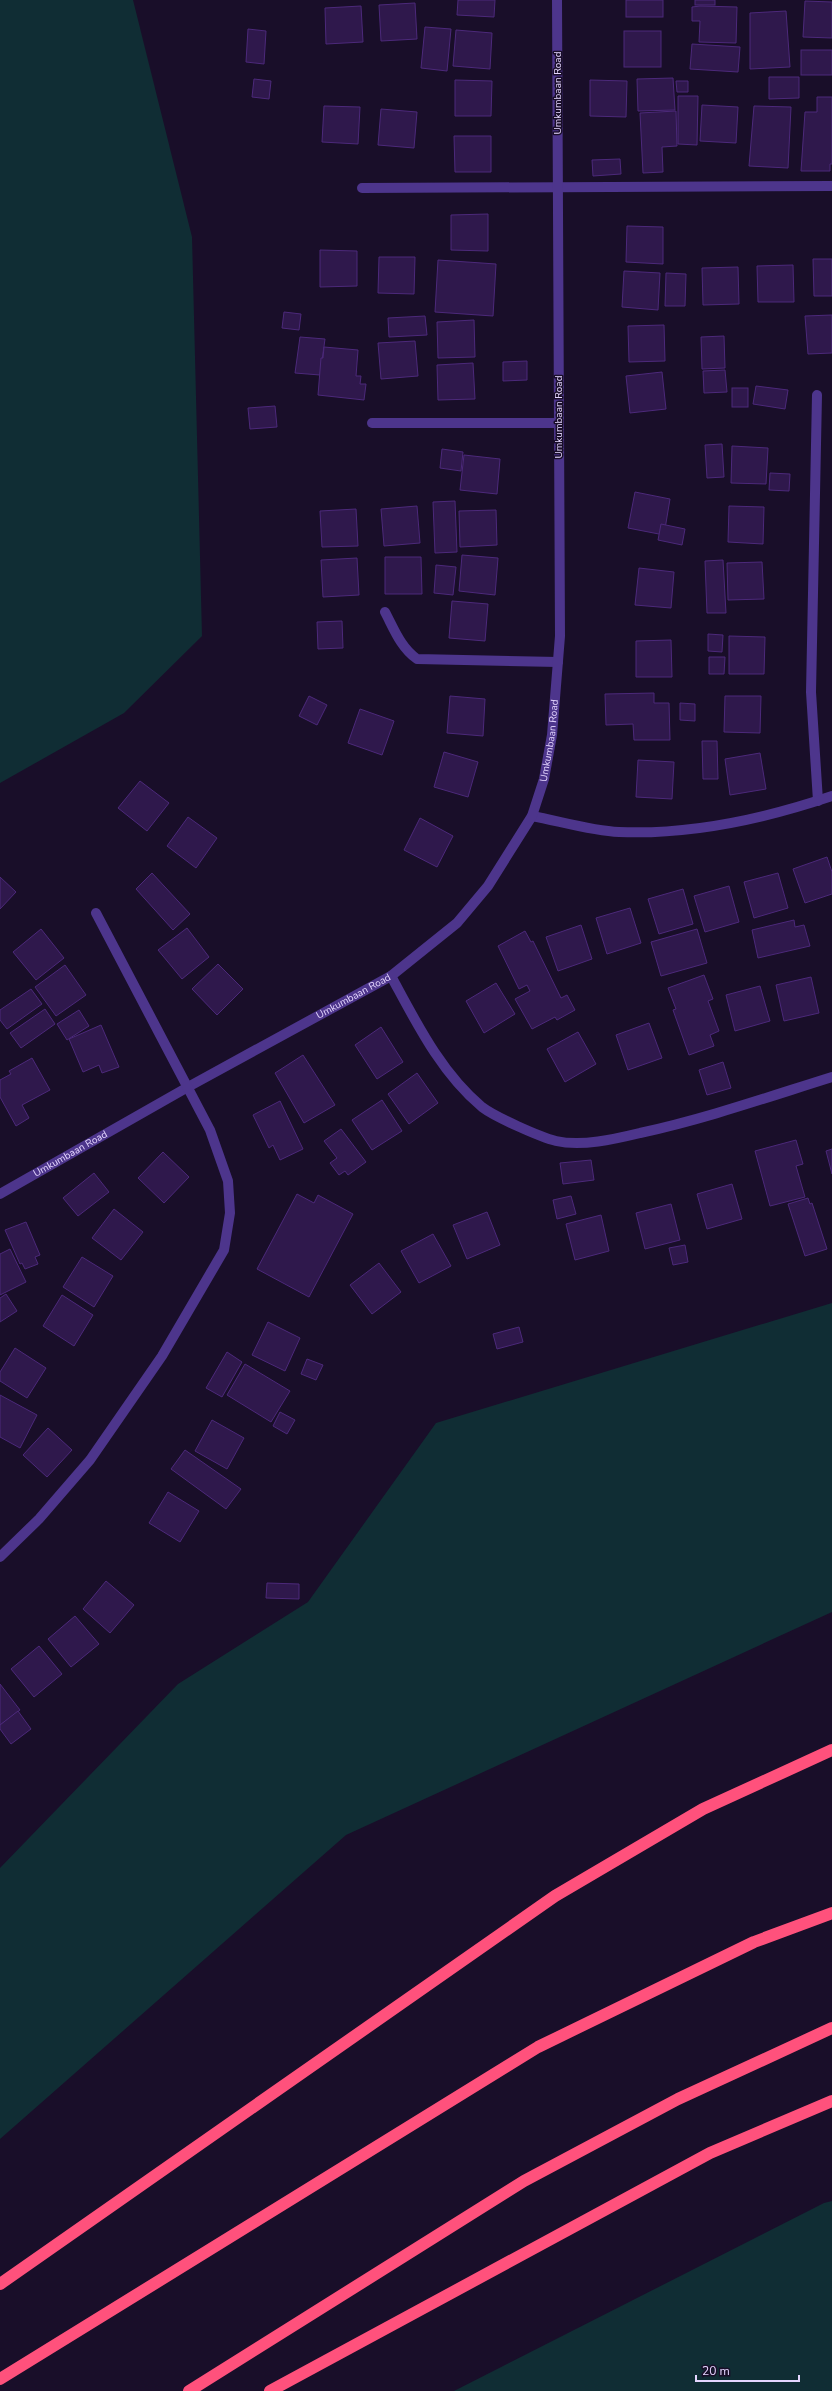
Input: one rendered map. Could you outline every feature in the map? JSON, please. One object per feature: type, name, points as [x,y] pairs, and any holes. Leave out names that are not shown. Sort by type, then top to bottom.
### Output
[{"type":"highway","points":[[0,2284],[555,1896],[703,1809],[832,1750]]},
{"type":"highway","points":[[0,2379],[538,2047],[754,1942],[832,1913]]},
{"type":"highway","points":[[189,2391],[524,2181],[678,2099],[832,2028]]},
{"type":"highway","points":[[270,2391],[710,2154],[832,2101]]},
{"type":"street","name":"Umkumbaan Road","points":[[0,1194],[188,1087],[391,976],[457,923],[488,886],[532,816],[544,779],[549,750],[560,636],[557,0]]},
{"type":"street","points":[[362,188],[559,189],[832,186]]},
{"type":"street","points":[[817,395],[811,692],[818,801]]},
{"type":"street","points":[[372,423],[559,423]]},
{"type":"street","points":[[385,612],[402,644],[409,653],[417,659],[558,662]]},
{"type":"street","points":[[532,816],[617,832],[670,832],[726,824],[818,801],[832,796]]},
{"type":"street","points":[[0,1557],[40,1519],[90,1460],[162,1356],[224,1250],[230,1213],[228,1181],[210,1130],[96,913]]},
{"type":"street","points":[[391,976],[430,1046],[458,1083],[483,1108],[522,1127],[557,1141],[602,1142],[660,1129],[710,1116],[832,1077]]},
{"type":"green space","points":[[0,0],[133,0],[192,237],[202,636],[124,713],[0,783]]},
{"type":"green space","points":[[832,1303],[832,1612],[346,1835],[0,2139],[0,1868],[178,1684],[308,1602],[436,1423]]},
{"type":"green space","points":[[832,2201],[832,2391],[454,2391],[824,2203]]},
{"type":"building","points":[[458,0],[495,0],[494,17],[457,15]]},
{"type":"building","points":[[626,0],[663,0],[663,17],[626,17]]},
{"type":"building","points":[[695,0],[715,0],[715,5],[695,5]]},
{"type":"building","points":[[805,1],[832,2],[832,38],[803,37]]},
{"type":"building","points":[[415,3],[417,39],[381,41],[379,5]]},
{"type":"building","points":[[361,6],[363,42],[326,44],[325,8]]},
{"type":"building","points":[[692,7],[737,7],[736,43],[699,42],[700,21],[692,21]]},
{"type":"building","points":[[786,11],[790,67],[750,69],[750,13]]},
{"type":"building","points":[[425,27],[451,29],[447,71],[421,68]]},
{"type":"building","points":[[248,29],[266,31],[264,64],[246,62]]},
{"type":"building","points":[[456,30],[492,33],[490,69],[453,66]]},
{"type":"building","points":[[624,31],[661,31],[661,67],[624,67]]},
{"type":"building","points":[[692,44],[740,47],[738,72],[690,69]]},
{"type":"building","points":[[801,50],[832,50],[832,75],[801,75]]},
{"type":"building","points":[[769,77],[799,77],[799,98],[769,99]]},
{"type":"building","points":[[673,78],[675,110],[638,111],[637,79]]},
{"type":"building","points":[[254,79],[271,81],[269,99],[252,97]]},
{"type":"building","points":[[455,80],[492,81],[491,116],[455,116]]},
{"type":"building","points":[[590,80],[627,81],[626,117],[590,116]]},
{"type":"building","points":[[676,81],[688,81],[688,92],[677,92]]},
{"type":"building","points":[[678,96],[698,96],[697,145],[678,144]]},
{"type":"building","points":[[817,97],[832,97],[832,164],[830,164],[830,171],[801,171],[805,112],[817,112]]},
{"type":"building","points":[[702,105],[738,107],[736,143],[700,141]]},
{"type":"building","points":[[324,106],[360,107],[358,144],[322,142]]},
{"type":"building","points":[[754,106],[791,107],[788,168],[749,166]]},
{"type":"building","points":[[381,109],[417,112],[414,148],[378,145]]},
{"type":"building","points":[[676,111],[677,146],[662,147],[663,172],[643,173],[640,113]]},
{"type":"building","points":[[454,136],[491,136],[491,172],[455,172]]},
{"type":"building","points":[[620,159],[621,174],[593,176],[592,160]]},
{"type":"building","points":[[488,214],[488,251],[451,250],[451,215]]},
{"type":"building","points":[[627,226],[663,227],[663,264],[626,262]]},
{"type":"building","points":[[320,250],[357,251],[357,286],[320,287]]},
{"type":"building","points":[[379,257],[415,257],[414,294],[378,293]]},
{"type":"building","points":[[813,259],[832,259],[832,296],[814,296]]},
{"type":"building","points":[[438,260],[496,264],[493,316],[435,312]]},
{"type":"building","points":[[793,265],[794,302],[758,302],[757,266]]},
{"type":"building","points":[[738,267],[739,304],[703,305],[702,268]]},
{"type":"building","points":[[624,271],[660,273],[658,310],[622,307]]},
{"type":"building","points":[[666,273],[686,274],[685,306],[665,306]]},
{"type":"building","points":[[284,312],[301,314],[299,330],[282,328]]},
{"type":"building","points":[[832,315],[832,353],[808,354],[805,316]]},
{"type":"building","points":[[425,316],[427,335],[389,337],[388,318]]},
{"type":"building","points":[[474,320],[475,357],[438,358],[437,322]]},
{"type":"building","points":[[664,325],[665,361],[629,362],[628,326]]},
{"type":"building","points":[[724,336],[725,368],[702,369],[701,337]]},
{"type":"building","points":[[300,337],[325,339],[320,375],[295,373]]},
{"type":"building","points":[[415,341],[418,376],[381,379],[378,343]]},
{"type":"building","points":[[324,347],[358,350],[356,376],[361,376],[360,384],[366,384],[364,400],[318,395],[321,358],[323,358]]},
{"type":"building","points":[[527,361],[527,380],[503,381],[503,362]]},
{"type":"building","points":[[473,363],[475,399],[438,400],[437,365]]},
{"type":"building","points":[[725,370],[727,392],[704,393],[703,371]]},
{"type":"building","points":[[662,372],[666,409],[630,413],[626,376]]},
{"type":"building","points":[[756,386],[788,390],[785,409],[753,404]]},
{"type":"building","points":[[732,388],[748,388],[748,407],[732,407]]},
{"type":"building","points":[[275,406],[277,427],[250,429],[248,408]]},
{"type":"building","points":[[722,444],[724,477],[707,478],[705,445]]},
{"type":"building","points":[[732,446],[768,448],[766,484],[731,483]]},
{"type":"building","points":[[442,449],[463,452],[461,471],[440,468]]},
{"type":"building","points":[[464,455],[500,459],[497,494],[460,490]]},
{"type":"building","points":[[770,473],[790,474],[789,491],[769,490]]},
{"type":"building","points":[[635,492],[670,499],[664,535],[628,528]]},
{"type":"building","points":[[455,501],[457,552],[435,553],[433,502]]},
{"type":"building","points":[[417,506],[420,543],[384,546],[381,509]]},
{"type":"building","points":[[729,506],[764,507],[763,544],[728,542]]},
{"type":"building","points":[[356,509],[358,546],[322,547],[320,511]]},
{"type":"building","points":[[496,510],[497,545],[460,547],[459,511]]},
{"type":"building","points":[[661,524],[685,529],[682,545],[658,540]]},
{"type":"building","points":[[462,555],[498,558],[495,595],[459,591]]},
{"type":"building","points":[[385,557],[421,557],[422,594],[385,594]]},
{"type":"building","points":[[357,558],[359,595],[323,597],[321,560]]},
{"type":"building","points":[[723,560],[726,613],[707,613],[705,561]]},
{"type":"building","points":[[762,562],[764,599],[728,600],[727,563]]},
{"type":"building","points":[[436,565],[456,567],[453,595],[434,593]]},
{"type":"building","points":[[639,568],[674,572],[671,608],[635,605]]},
{"type":"building","points":[[452,601],[488,604],[485,641],[449,638]]},
{"type":"building","points":[[342,621],[343,648],[318,649],[317,622]]},
{"type":"building","points":[[708,634],[723,635],[722,652],[708,651]]},
{"type":"building","points":[[729,636],[765,637],[764,674],[729,674]]},
{"type":"building","points":[[671,640],[672,677],[636,677],[636,641]]},
{"type":"building","points":[[709,657],[725,657],[724,674],[709,674]]},
{"type":"building","points":[[654,693],[654,703],[669,703],[670,740],[634,740],[633,724],[606,725],[605,694]]},
{"type":"building","points":[[309,696],[327,705],[317,725],[299,716]]},
{"type":"building","points":[[450,696],[485,699],[483,736],[447,733]]},
{"type":"building","points":[[725,696],[761,696],[760,733],[724,732]]},
{"type":"building","points":[[680,703],[695,704],[695,721],[680,720]]},
{"type":"building","points":[[360,709],[394,721],[382,755],[348,743]]},
{"type":"building","points":[[702,741],[717,741],[718,779],[703,779]]},
{"type":"building","points":[[444,752],[478,762],[468,797],[434,787]]},
{"type":"building","points":[[760,753],[766,789],[730,795],[725,759]]},
{"type":"building","points":[[638,760],[674,762],[672,799],[636,797]]},
{"type":"building","points":[[140,781],[169,803],[147,831],[118,808]]},
{"type":"building","points":[[188,817],[217,838],[196,868],[167,846]]},
{"type":"building","points":[[420,818],[453,836],[437,867],[404,850]]},
{"type":"building","points":[[827,857],[832,872],[832,894],[805,903],[793,869]]},
{"type":"building","points":[[152,873],[190,914],[173,930],[136,889]]},
{"type":"building","points":[[778,873],[788,908],[754,918],[744,882]]},
{"type":"building","points":[[0,877],[16,892],[0,909]]},
{"type":"building","points":[[729,886],[739,922],[705,932],[694,896]]},
{"type":"building","points":[[683,889],[693,924],[659,934],[648,899]]},
{"type":"building","points":[[630,908],[641,943],[607,954],[596,918]]},
{"type":"building","points":[[794,920],[795,927],[804,925],[810,946],[758,958],[752,930]]},
{"type":"building","points":[[581,925],[592,959],[558,971],[546,937]]},
{"type":"building","points":[[187,928],[209,957],[182,979],[158,950]]},
{"type":"building","points":[[41,929],[64,958],[36,980],[13,952]]},
{"type":"building","points":[[697,929],[707,963],[661,976],[651,942]]},
{"type":"building","points":[[525,931],[531,942],[533,941],[561,998],[567,995],[575,1010],[557,1020],[555,1017],[532,1029],[515,999],[530,991],[527,985],[519,989],[498,946]]},
{"type":"building","points":[[218,964],[243,989],[217,1015],[192,989]]},
{"type":"building","points":[[65,965],[86,995],[56,1016],[35,987]]},
{"type":"building","points":[[704,975],[713,999],[708,1001],[719,1031],[710,1035],[714,1046],[689,1055],[673,1010],[676,1009],[668,988]]},
{"type":"building","points":[[811,977],[819,1013],[784,1021],[776,985]]},
{"type":"building","points":[[496,983],[515,1014],[484,1033],[466,1001]]},
{"type":"building","points":[[760,986],[770,1021],[735,1031],[726,995]]},
{"type":"building","points":[[31,989],[42,1004],[7,1029],[0,1020],[0,1010]]},
{"type":"building","points":[[45,1009],[55,1024],[21,1048],[10,1033]]},
{"type":"building","points":[[79,1010],[89,1026],[67,1040],[57,1024]]},
{"type":"building","points":[[649,1023],[662,1058],[628,1070],[616,1035]]},
{"type":"building","points":[[101,1025],[119,1067],[102,1073],[99,1065],[83,1072],[69,1039]]},
{"type":"building","points":[[381,1027],[403,1062],[377,1079],[355,1045]]},
{"type":"building","points":[[578,1032],[596,1064],[565,1082],[547,1049]]},
{"type":"building","points":[[303,1055],[335,1105],[304,1123],[275,1073]]},
{"type":"building","points":[[32,1058],[50,1090],[22,1105],[29,1118],[16,1126],[0,1097],[0,1080],[11,1074],[9,1071]]},
{"type":"building","points":[[723,1062],[731,1088],[707,1095],[699,1070]]},
{"type":"building","points":[[417,1073],[438,1103],[409,1124],[388,1094]]},
{"type":"building","points":[[382,1100],[402,1131],[372,1150],[352,1120]]},
{"type":"building","points":[[280,1101],[303,1149],[280,1160],[273,1145],[269,1148],[253,1115]]},
{"type":"building","points":[[341,1129],[366,1162],[348,1175],[345,1171],[339,1175],[330,1163],[337,1158],[324,1141]]},
{"type":"building","points":[[796,1140],[803,1164],[796,1166],[805,1197],[770,1206],[755,1151]]},
{"type":"building","points":[[832,1149],[832,1174],[826,1151]]},
{"type":"building","points":[[163,1152],[189,1177],[164,1203],[138,1178]]},
{"type":"building","points":[[591,1160],[594,1180],[563,1184],[560,1163]]},
{"type":"building","points":[[94,1173],[109,1192],[78,1216],[63,1198]]},
{"type":"building","points":[[732,1184],[742,1219],[707,1229],[697,1194]]},
{"type":"building","points":[[297,1194],[314,1203],[318,1195],[353,1214],[309,1297],[257,1269]]},
{"type":"building","points":[[571,1196],[576,1214],[557,1219],[553,1200]]},
{"type":"building","points":[[808,1198],[810,1204],[812,1203],[827,1249],[805,1256],[788,1204]]},
{"type":"building","points":[[671,1204],[680,1240],[645,1249],[636,1213]]},
{"type":"building","points":[[114,1209],[143,1232],[121,1260],[92,1238]]},
{"type":"building","points":[[487,1212],[500,1245],[467,1259],[453,1225]]},
{"type":"building","points":[[601,1215],[609,1251],[575,1260],[566,1224]]},
{"type":"building","points":[[26,1222],[40,1255],[35,1257],[38,1264],[25,1269],[22,1263],[20,1264],[5,1230]]},
{"type":"building","points":[[433,1234],[451,1266],[419,1283],[401,1251]]},
{"type":"building","points":[[685,1245],[688,1262],[673,1265],[669,1248]]},
{"type":"building","points":[[10,1249],[26,1282],[0,1295],[0,1254]]},
{"type":"building","points":[[82,1257],[113,1276],[94,1307],[63,1287]]},
{"type":"building","points":[[379,1263],[401,1292],[372,1314],[350,1285]]},
{"type":"building","points":[[6,1294],[17,1311],[0,1322],[0,1298]]},
{"type":"building","points":[[62,1295],[93,1315],[74,1346],[43,1326]]},
{"type":"building","points":[[268,1322],[300,1338],[285,1371],[252,1355]]},
{"type":"building","points":[[519,1327],[523,1342],[497,1349],[493,1334]]},
{"type":"building","points":[[15,1348],[46,1368],[27,1398],[0,1381],[0,1372]]},
{"type":"building","points":[[227,1352],[242,1362],[222,1397],[206,1388]]},
{"type":"building","points":[[307,1359],[323,1365],[316,1380],[301,1374]]},
{"type":"building","points":[[245,1364],[290,1391],[271,1422],[227,1395]]},
{"type":"building","points":[[0,1395],[37,1415],[20,1448],[0,1437]]},
{"type":"building","points":[[280,1412],[295,1420],[287,1434],[273,1426]]},
{"type":"building","points":[[212,1420],[244,1438],[227,1469],[195,1451]]},
{"type":"building","points":[[48,1428],[72,1450],[47,1477],[23,1455]]},
{"type":"building","points":[[185,1450],[241,1489],[226,1509],[171,1469]]},
{"type":"building","points":[[168,1492],[199,1511],[180,1542],[149,1523]]},
{"type":"building","points":[[106,1581],[134,1605],[110,1633],[83,1609]]},
{"type":"building","points":[[267,1583],[299,1584],[299,1599],[266,1598]]},
{"type":"building","points":[[75,1616],[99,1644],[71,1667],[48,1639]]},
{"type":"building","points":[[39,1646],[62,1674],[34,1697],[11,1669]]},
{"type":"building","points":[[0,1684],[20,1710],[0,1725]]},
{"type":"building","points":[[18,1711],[31,1729],[11,1744],[0,1729],[0,1725]]}]
